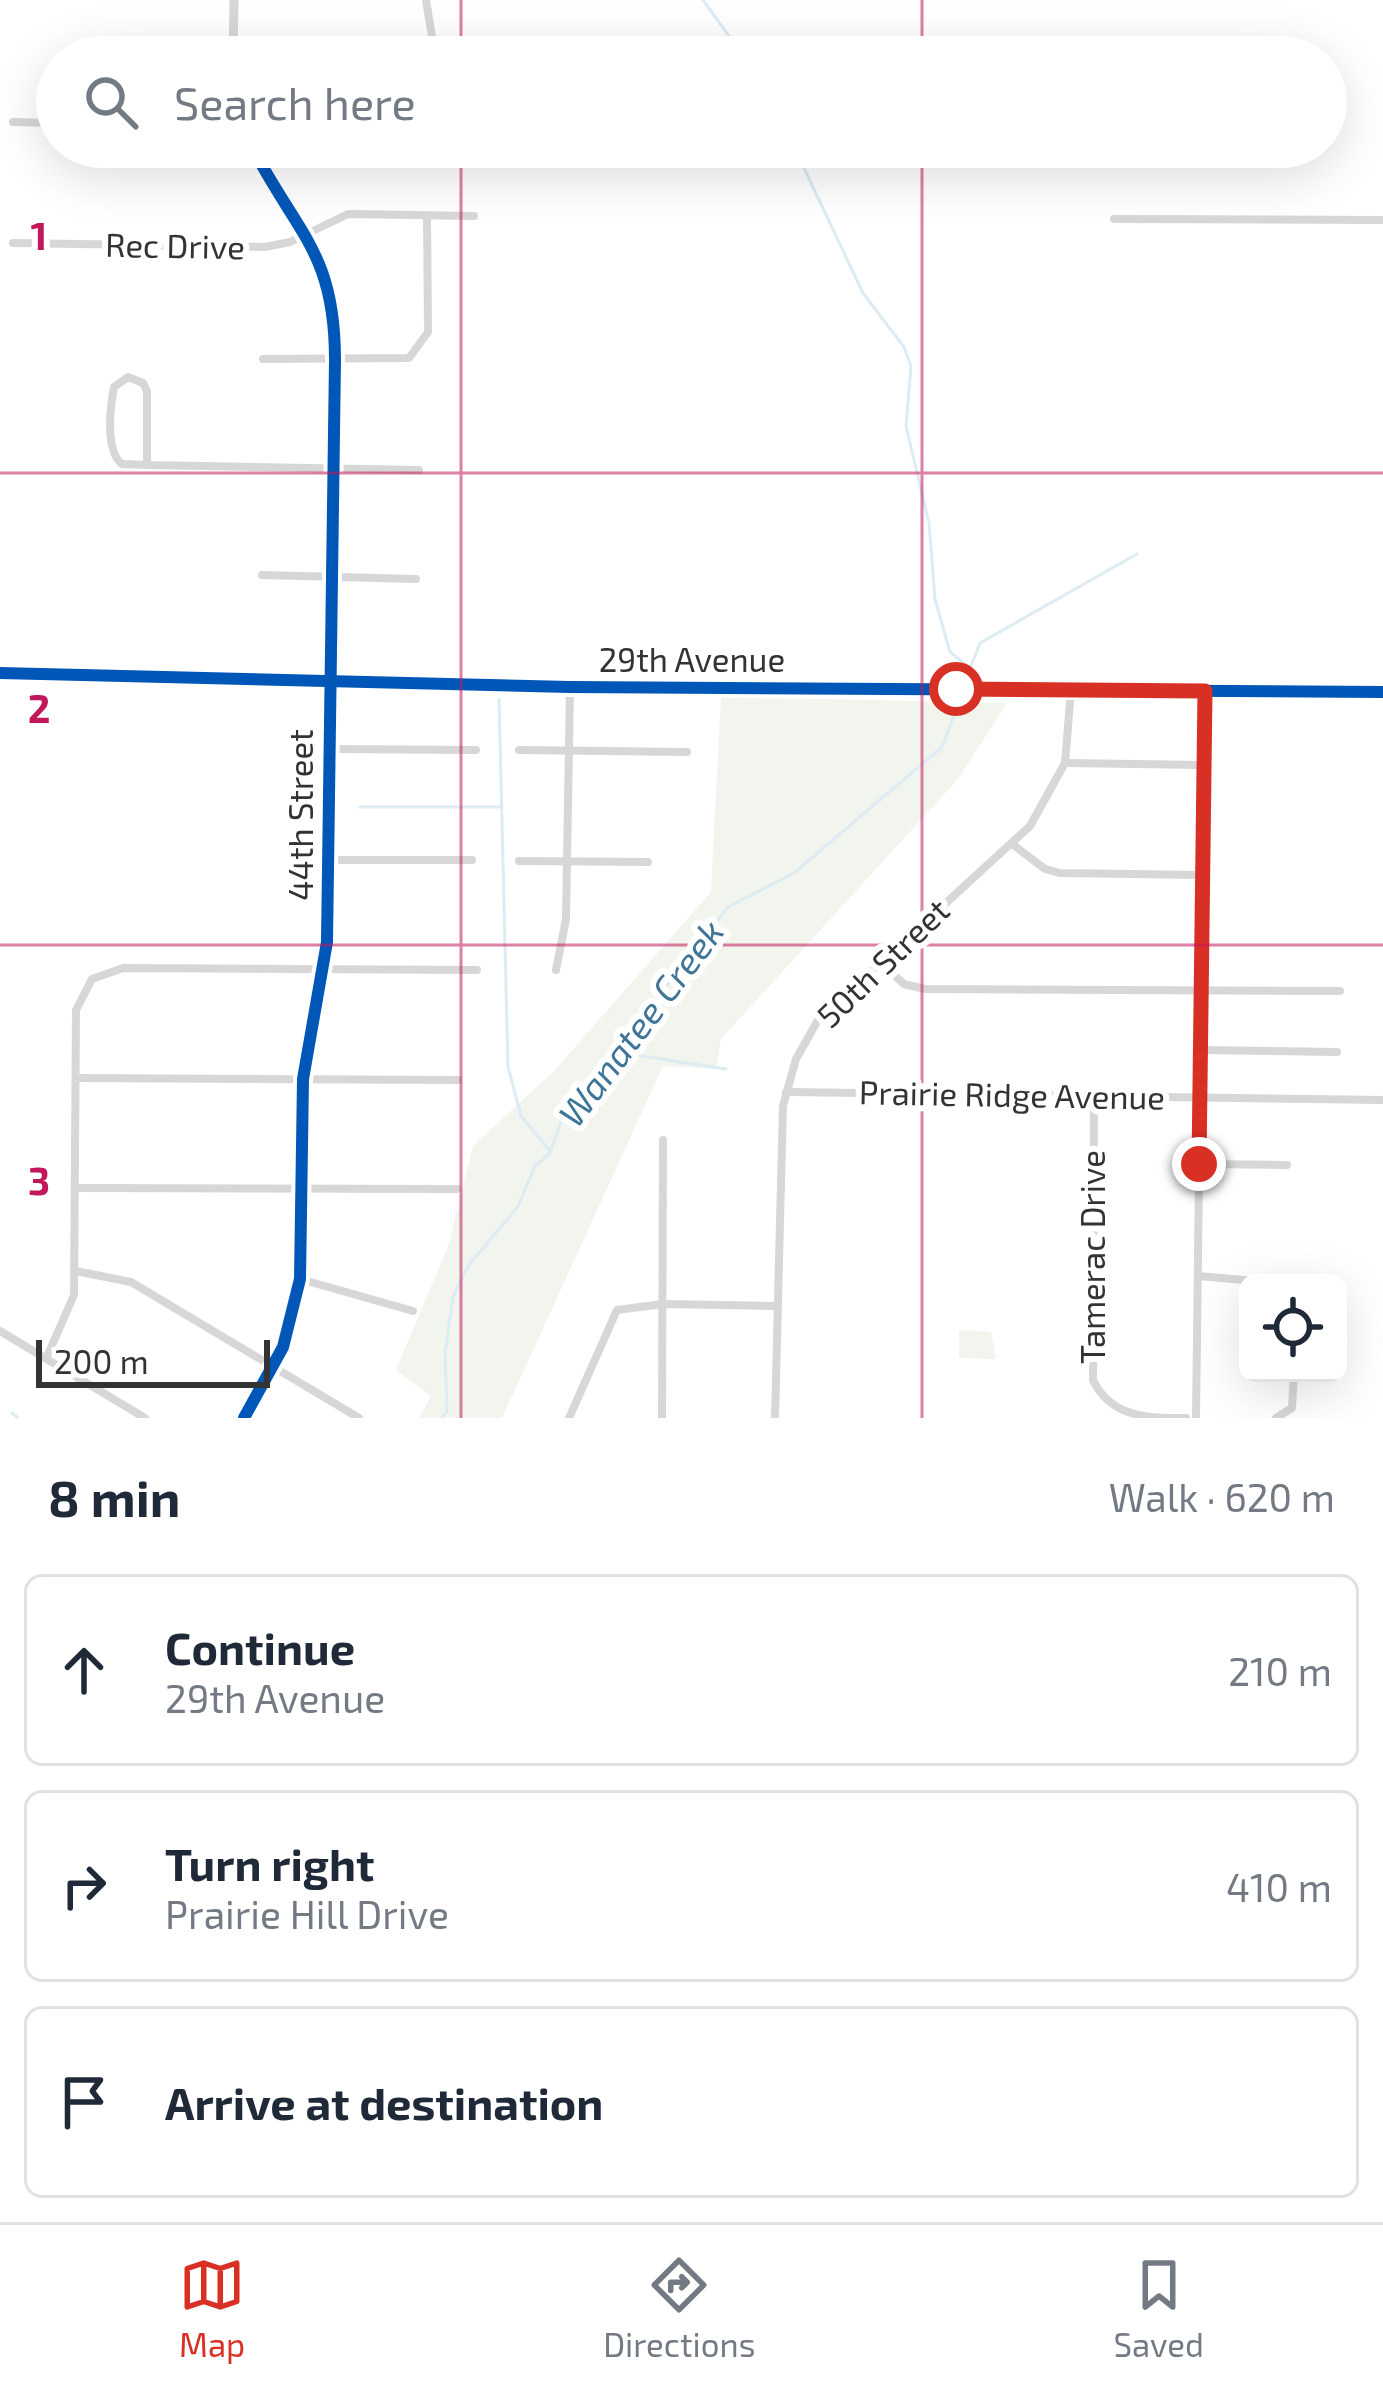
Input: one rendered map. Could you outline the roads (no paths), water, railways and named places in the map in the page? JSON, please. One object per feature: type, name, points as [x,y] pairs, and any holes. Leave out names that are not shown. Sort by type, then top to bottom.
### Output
[{"type":"street","points":[[233,36],[234,0]]},
{"type":"street","points":[[426,0],[432,36]]},
{"type":"street","points":[[13,122],[36,123]]},
{"type":"street","name":"44th Street","points":[[244,1418],[273,1366],[300,1279],[303,1079],[326,969],[328,860],[334,361],[330,291],[307,232],[266,168]]},
{"type":"street","name":"Rec Drive","points":[[13,243],[265,247],[347,214],[474,216]]},
{"type":"street","points":[[263,359],[393,362],[420,349],[428,332],[427,216]]},
{"type":"street","points":[[1114,219],[1383,220]]},
{"type":"street","points":[[147,465],[147,391],[143,383],[128,377],[114,387],[112,447],[122,464],[147,465],[332,469],[419,470]]},
{"type":"street","points":[[262,575],[416,579]]},
{"type":"street","name":"29th Avenue","points":[[0,673],[571,686],[1383,692]]},
{"type":"street","points":[[556,970],[568,861],[571,686]]},
{"type":"street","name":"50th Street","points":[[775,1418],[786,1092],[818,1020],[1012,844],[1044,806],[1065,763],[1071,690]]},
{"type":"street","points":[[1196,1418],[1205,691]]},
{"type":"street","points":[[328,749],[476,750]]},
{"type":"street","points":[[519,751],[687,752]]},
{"type":"street","points":[[1065,763],[1204,765]]},
{"type":"street","points":[[1012,844],[1060,873],[1203,875]]},
{"type":"street","points":[[328,860],[472,860]]},
{"type":"street","points":[[519,861],[648,862]]},
{"type":"street","points":[[880,962],[904,984],[926,988],[1340,991]]},
{"type":"street","points":[[46,1359],[67,1318],[76,1271],[76,1010],[80,994],[105,970],[477,970]]},
{"type":"street","points":[[1201,1050],[1337,1052]]},
{"type":"street","points":[[76,1078],[458,1080]]},
{"type":"street","name":"Prairie Ridge Avenue","points":[[786,1092],[1383,1100]]},
{"type":"street","name":"Tamerac Drive","points":[[1094,1097],[1093,1380],[1100,1396],[1130,1415],[1186,1418]]},
{"type":"street","points":[[662,1418],[663,1140]]},
{"type":"street","points":[[1199,1164],[1287,1166]]},
{"type":"street","points":[[76,1187],[457,1190]]},
{"type":"street","points":[[76,1271],[131,1282],[359,1418]]},
{"type":"street","points":[[1198,1276],[1239,1280]]},
{"type":"street","points":[[300,1279],[413,1311]]},
{"type":"street","points":[[568,1418],[617,1310],[663,1304],[777,1306]]},
{"type":"street","points":[[0,1331],[145,1418]]},
{"type":"street","points":[[1281,1418],[1292,1408],[1293,1382]]},
{"type":"waterway","name":"Wanatee Creek","points":[[703,0],[729,36]]},
{"type":"waterway","name":"Wanatee Creek","points":[[804,168],[863,293],[904,347],[911,366],[906,426],[929,523],[935,599],[950,652],[970,668],[980,643],[1137,554]]},
{"type":"waterway","points":[[499,699],[508,1067],[521,1116],[550,1151]]},
{"type":"waterway","name":"Wanatee Creek","points":[[442,1418],[447,1411],[445,1353],[453,1297],[468,1266],[517,1208],[535,1166],[550,1153],[562,1119],[728,907],[794,873],[942,747],[957,707]]},
{"type":"waterway","points":[[360,807],[502,807]]},
{"type":"waterway","points":[[616,1052],[726,1069]]},
{"type":"waterway","points":[[12,1413],[18,1418]]}]
